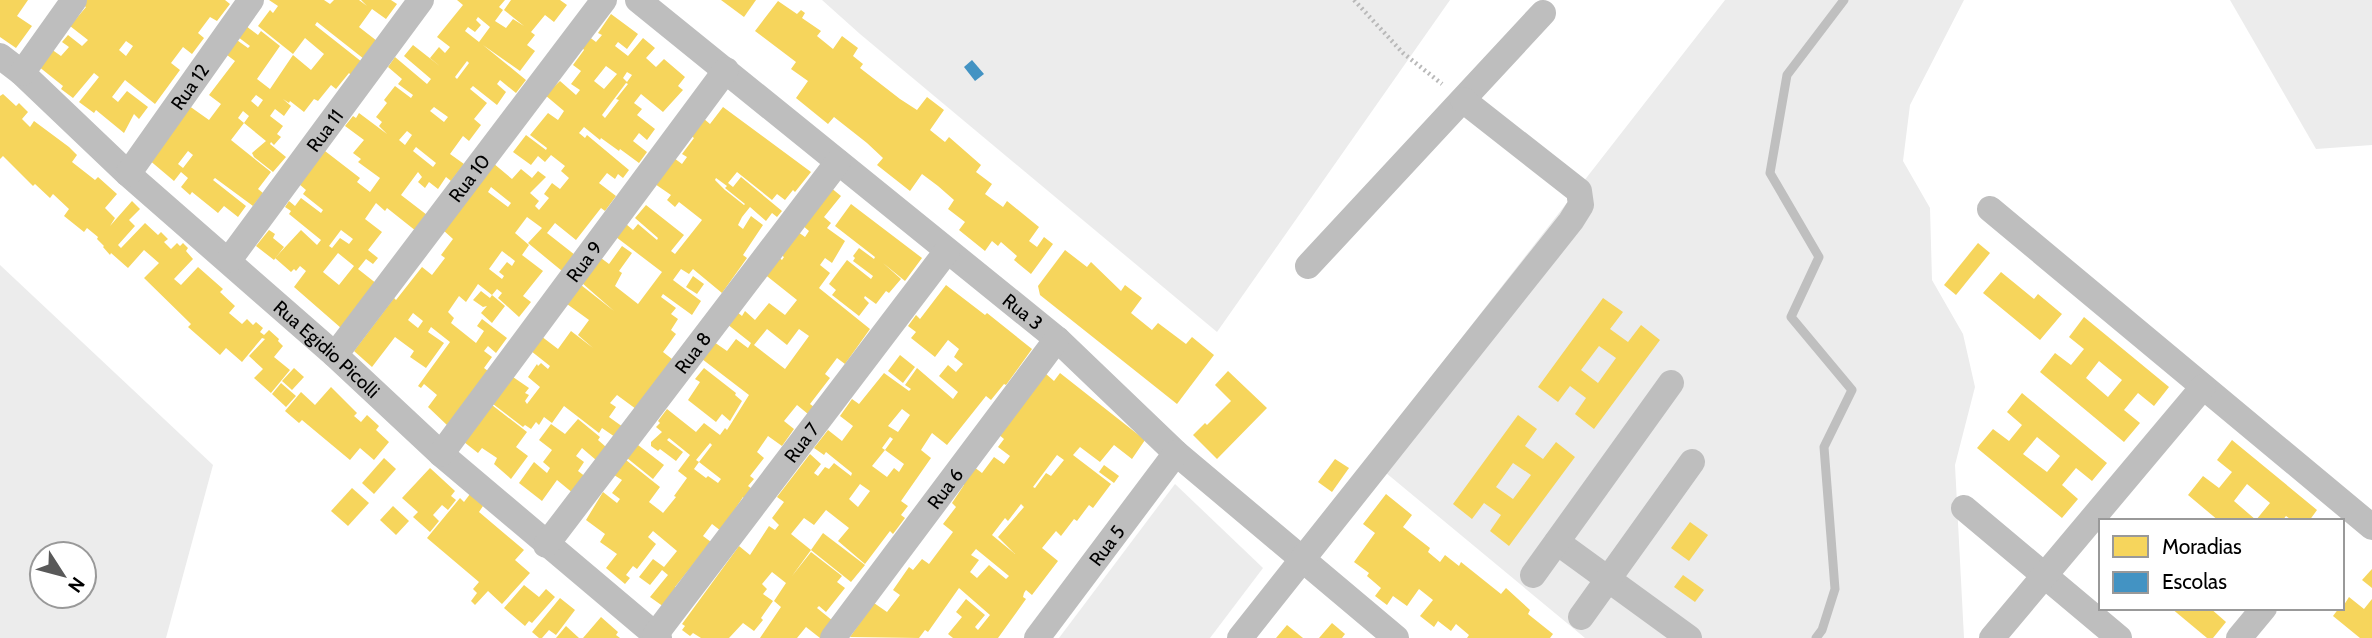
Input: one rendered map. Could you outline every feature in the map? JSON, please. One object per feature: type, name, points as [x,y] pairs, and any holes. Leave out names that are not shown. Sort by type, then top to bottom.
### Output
[{"type":"street","points":[[22,73],[74,0]]},
{"type":"street","name":"Rua 12","points":[[128,174],[251,0]]},
{"type":"street","name":"Rua 11","points":[[229,260],[421,0]]},
{"type":"street","name":"Rua 10","points":[[335,355],[604,0]]},
{"type":"street","name":"Rua 3","points":[[638,0],[1057,340],[1176,453],[1396,638]]},
{"type":"street","points":[[1308,266],[1543,13]]},
{"type":"street","name":"Rua Egidio Picolli","points":[[0,56],[22,73],[128,174],[335,355],[441,454],[657,636]]},
{"type":"street","name":"Rua 9","points":[[441,454],[726,70]]},
{"type":"street","points":[[1240,638],[1581,205],[1579,191],[1463,100]]},
{"type":"street","name":"Rua 8","points":[[546,545],[838,162]]},
{"type":"street","points":[[1990,209],[2203,387],[2343,514],[2372,527]]},
{"type":"street","name":"Rua 7","points":[[657,636],[947,251]]},
{"type":"street","name":"Rua 6","points":[[833,638],[1057,340]]},
{"type":"street","points":[[1533,575],[1671,383]]},
{"type":"street","points":[[1992,638],[2203,387]]},
{"type":"street","name":"Rua 5","points":[[1037,638],[1176,453]]},
{"type":"street","points":[[1581,617],[1692,462]]},
{"type":"street","points":[[1964,508],[2119,638]]},
{"type":"street","points":[[1557,542],[1689,638]]},
{"type":"street","points":[[2239,638],[2262,610]]},
{"type":"path","points":[[1354,0],[1403,53],[1463,100]]},
{"type":"shaded area","points":[[822,0],[1450,0],[1217,332]]},
{"type":"shaded area","points":[[1725,0],[1964,0],[1910,105],[1903,161],[1930,208],[1932,280],[1963,334],[1975,387],[1955,465],[1964,638],[1585,638],[1368,458]]},
{"type":"shaded area","points":[[2230,0],[2372,0],[2372,145],[2316,149]]},
{"type":"shaded area","points":[[0,265],[213,465],[166,638],[0,638]]},
{"type":"shaded area","points":[[1175,484],[1263,568],[1210,638],[1059,638]]},
{"type":"building: Moradias","points":[[0,0],[28,0],[17,16],[32,26],[16,48],[0,37]]},
{"type":"building: Moradias","points":[[83,0],[225,0],[230,4],[217,21],[210,17],[198,33],[204,38],[192,54],[183,47],[171,63],[180,70],[155,104],[125,80],[112,97],[118,102],[127,91],[148,107],[139,119],[134,114],[124,133],[96,110],[94,113],[79,102],[99,77],[94,73],[73,98],[61,89],[63,86],[38,66],[51,49],[61,56],[69,47],[62,42],[68,35],[82,46],[88,40],[70,26],[86,7],[80,4]],"holes":[[[126,41],[133,46],[126,56],[119,50]]]},
{"type":"building: Moradias","points":[[269,0],[324,0],[330,4],[334,0],[359,0],[367,6],[361,0],[391,0],[397,4],[386,19],[372,9],[359,27],[377,41],[364,59],[317,22],[315,25],[362,62],[352,76],[349,73],[336,89],[331,85],[318,101],[314,99],[304,112],[283,99],[291,106],[284,116],[275,109],[270,116],[283,126],[277,134],[281,137],[274,145],[271,142],[270,144],[286,157],[273,172],[252,153],[266,141],[244,123],[231,140],[271,172],[258,189],[263,193],[253,206],[215,178],[213,180],[246,206],[238,217],[224,206],[218,213],[192,192],[190,195],[181,187],[188,178],[181,172],[174,181],[148,159],[185,103],[209,120],[221,104],[209,95],[235,61],[223,52],[234,38],[248,48],[250,46],[234,34],[242,23],[258,35],[261,31],[280,46],[257,79],[270,89],[293,55],[311,70],[324,54],[305,38],[293,54],[258,26],[270,10],[273,13],[278,6]],"holes":[[[256,95],[263,100],[258,107],[251,101]],[[243,111],[249,116],[244,123],[238,118]],[[188,151],[193,155],[183,168],[178,164]]]},
{"type":"building: Moradias","points":[[457,0],[505,0],[499,7],[503,10],[495,21],[506,28],[513,19],[524,26],[504,10],[511,0],[560,0],[567,5],[554,22],[545,15],[531,32],[535,35],[527,45],[535,51],[520,71],[483,45],[526,80],[516,93],[500,80],[497,84],[506,92],[497,105],[473,86],[470,89],[487,103],[474,119],[481,125],[469,141],[463,136],[450,154],[464,164],[451,181],[446,177],[438,189],[429,182],[425,188],[418,182],[422,177],[418,172],[401,195],[427,215],[416,231],[387,208],[385,211],[376,203],[365,219],[382,232],[368,250],[378,258],[373,264],[366,259],[358,269],[377,284],[341,328],[294,287],[306,271],[300,266],[291,272],[275,258],[301,230],[317,245],[321,240],[289,214],[291,211],[285,207],[289,201],[295,206],[301,198],[321,213],[323,210],[303,194],[306,190],[299,184],[325,151],[360,178],[357,182],[370,192],[380,178],[358,162],[361,159],[353,153],[364,140],[345,126],[359,113],[387,134],[379,126],[382,122],[376,117],[387,103],[384,100],[395,86],[411,98],[413,95],[398,84],[402,79],[388,67],[395,57],[427,84],[431,79],[404,56],[413,45],[441,67],[430,58],[439,47],[445,53],[450,47],[437,37],[463,5]],"holes":[[[478,17],[490,27],[479,42],[465,31],[468,27],[475,32],[481,25],[476,20]],[[467,61],[469,63],[457,79],[455,77]],[[434,107],[448,117],[444,122],[430,111]],[[407,131],[412,135],[405,145],[399,140]],[[416,147],[436,163],[433,167],[413,151]],[[341,230],[353,239],[349,244],[340,238],[332,248],[329,246]],[[338,253],[354,266],[339,285],[323,272]]]},
{"type":"building: Moradias","points":[[721,0],[756,0],[744,17]]},
{"type":"building: Moradias","points":[[778,1],[797,14],[801,10],[805,13],[802,18],[821,31],[817,36],[833,49],[842,36],[858,48],[853,56],[863,64],[860,68],[900,99],[917,110],[927,97],[944,110],[930,130],[945,142],[949,137],[981,165],[976,172],[992,184],[985,194],[1003,207],[1007,201],[1039,227],[1029,241],[1037,247],[1044,237],[1053,244],[1031,274],[1014,260],[1017,256],[1001,242],[998,246],[992,241],[985,251],[959,230],[965,222],[948,209],[954,200],[922,174],[910,191],[877,165],[883,158],[867,143],[834,117],[828,124],[796,98],[808,81],[791,69],[796,62],[755,31]]},
{"type":"building: Moradias","points":[[611,14],[638,34],[627,49],[618,42],[615,46],[628,56],[643,38],[655,48],[646,58],[656,67],[664,59],[685,77],[678,86],[683,90],[663,112],[641,94],[634,103],[642,109],[637,115],[655,129],[647,140],[639,133],[633,141],[647,152],[639,163],[620,149],[619,151],[601,138],[600,140],[584,127],[579,133],[585,138],[587,135],[629,170],[623,178],[618,174],[615,179],[607,173],[599,183],[616,196],[605,211],[601,208],[576,240],[555,223],[547,233],[575,255],[562,271],[528,243],[542,228],[527,217],[515,233],[529,245],[522,255],[543,271],[523,296],[531,302],[519,317],[498,298],[502,293],[497,289],[492,295],[478,284],[466,302],[459,296],[448,312],[454,318],[451,323],[476,343],[484,331],[477,326],[482,319],[507,338],[496,353],[488,346],[484,351],[492,357],[484,368],[488,371],[448,426],[428,407],[437,395],[424,384],[421,388],[418,386],[450,342],[431,327],[428,332],[444,343],[426,368],[410,357],[414,351],[395,337],[372,367],[354,351],[394,298],[396,300],[422,267],[432,275],[445,258],[441,255],[453,239],[443,230],[493,163],[512,179],[521,169],[532,178],[538,171],[546,177],[530,193],[539,201],[535,206],[539,210],[549,198],[544,194],[552,183],[560,189],[569,178],[561,171],[565,166],[551,155],[545,162],[538,156],[531,165],[513,152],[526,135],[546,150],[547,148],[530,135],[548,113],[558,120],[564,111],[545,95],[560,81],[576,95],[580,90],[571,84],[581,71],[573,65],[584,50],[581,46],[588,36],[596,42],[602,35],[598,33]],"holes":[[[606,66],[617,74],[604,89],[594,81]],[[627,72],[632,75],[627,82],[623,78]],[[626,83],[628,84],[605,118],[602,115]],[[491,187],[511,203],[508,207],[488,192]],[[502,251],[515,261],[512,266],[507,262],[499,272],[504,276],[502,279],[489,269]],[[413,313],[423,321],[418,328],[408,320]]]},
{"type":"building: Moradias","points":[[3,94],[16,106],[19,103],[28,112],[22,119],[30,127],[34,121],[69,147],[77,155],[72,162],[95,180],[98,177],[117,194],[105,208],[115,218],[110,226],[132,201],[140,209],[129,220],[135,226],[118,245],[121,248],[145,223],[158,235],[161,232],[168,239],[164,242],[171,249],[177,243],[180,246],[183,243],[193,259],[174,279],[181,285],[198,267],[223,289],[220,292],[235,306],[229,313],[242,324],[247,319],[253,325],[256,322],[263,328],[260,332],[264,335],[269,330],[279,339],[283,346],[274,357],[290,370],[271,393],[254,378],[263,369],[249,356],[265,339],[262,338],[242,362],[226,348],[220,355],[188,327],[191,324],[144,278],[159,263],[144,250],[128,268],[111,253],[110,255],[98,237],[87,228],[84,232],[64,216],[69,209],[53,194],[50,198],[35,184],[33,186],[3,156],[0,159],[0,96]]},
{"type":"building: Moradias","points":[[723,107],[811,172],[785,200],[777,194],[772,200],[737,172],[728,183],[733,187],[741,177],[782,211],[777,217],[772,213],[766,221],[750,207],[742,217],[738,225],[743,229],[751,216],[763,225],[743,255],[747,258],[722,293],[693,269],[689,274],[681,269],[673,280],[701,301],[692,315],[663,294],[661,297],[676,308],[671,314],[678,319],[671,330],[676,334],[663,352],[672,359],[636,409],[617,395],[610,403],[616,407],[609,417],[623,427],[615,437],[602,428],[599,433],[564,406],[552,423],[544,417],[539,425],[536,422],[531,429],[525,425],[523,427],[493,404],[513,377],[529,388],[525,393],[529,395],[525,401],[527,404],[540,387],[528,377],[537,364],[538,366],[541,363],[548,369],[550,366],[531,351],[541,336],[558,349],[571,331],[593,348],[578,335],[589,320],[567,304],[581,285],[614,311],[582,283],[601,258],[609,264],[622,246],[632,253],[619,271],[622,273],[615,286],[638,304],[662,272],[616,237],[626,224],[633,230],[638,224],[657,240],[658,238],[635,218],[646,205],[684,235],[671,251],[675,254],[702,220],[679,202],[675,207],[667,200],[671,195],[655,184],[674,158],[682,164],[687,157],[682,154],[694,138],[691,136],[703,118],[710,124]],"holes":[[[716,178],[727,186],[725,188],[744,205],[725,190]]]},
{"type":"building: Moradias","points":[[830,187],[841,196],[824,217],[831,223],[827,228],[845,241],[832,263],[825,258],[820,265],[830,273],[819,288],[870,329],[845,364],[837,358],[825,374],[830,378],[810,404],[814,407],[808,414],[797,405],[784,421],[794,429],[782,446],[768,436],[757,452],[764,458],[750,476],[754,479],[748,486],[752,489],[745,499],[743,497],[721,531],[712,524],[703,536],[711,542],[675,587],[677,588],[664,607],[650,597],[668,575],[662,570],[650,585],[639,577],[653,559],[664,567],[677,551],[653,531],[648,537],[656,544],[637,569],[633,566],[626,575],[630,578],[625,584],[606,568],[617,554],[600,542],[605,534],[586,520],[603,492],[617,503],[620,499],[612,493],[622,480],[614,475],[626,460],[660,487],[649,502],[663,513],[676,497],[674,496],[687,478],[678,471],[690,455],[669,438],[667,440],[683,452],[676,461],[651,446],[651,442],[662,432],[656,427],[667,409],[696,432],[704,423],[720,435],[725,428],[727,430],[749,395],[702,359],[714,342],[727,351],[736,339],[748,348],[751,343],[727,324],[737,312],[742,316],[745,311],[755,320],[769,303],[785,315],[797,300],[763,273],[777,256],[782,260],[784,257],[778,253],[798,232],[805,237],[809,231],[802,225]],"holes":[[[767,329],[787,345],[799,329],[809,336],[785,369],[754,345]],[[710,443],[712,445],[699,462],[696,460]],[[699,462],[721,479],[718,483],[694,469]]]},
{"type":"building: Moradias","points":[[851,204],[922,258],[905,281],[883,263],[901,279],[889,293],[886,291],[876,304],[865,296],[869,303],[859,316],[832,295],[836,290],[829,284],[847,260],[871,279],[873,276],[853,261],[853,256],[859,248],[874,259],[875,257],[835,226]]},
{"type":"building: Moradias","points":[[269,230],[275,234],[273,238],[284,247],[274,260],[256,246]]},
{"type":"building: Moradias","points":[[1978,243],[1990,253],[1956,295],[1944,285]]},
{"type":"building: Moradias","points":[[1065,250],[1087,267],[1091,262],[1121,291],[1125,285],[1142,298],[1131,313],[1152,330],[1158,323],[1186,344],[1192,337],[1214,355],[1177,404],[1040,295],[1038,286]]},
{"type":"building: Moradias","points":[[2001,272],[2034,299],[2038,294],[2062,314],[2040,340],[1983,293]]},
{"type":"building: Moradias","points":[[693,276],[704,284],[697,294],[686,287]]},
{"type":"building: Moradias","points":[[946,285],[1032,349],[1006,385],[1004,384],[991,400],[986,396],[947,445],[932,433],[921,450],[931,458],[901,501],[908,506],[901,515],[905,518],[893,534],[890,531],[865,564],[838,541],[849,528],[826,510],[814,525],[804,518],[791,534],[811,550],[792,576],[811,552],[842,576],[837,582],[845,588],[826,612],[819,606],[817,608],[833,621],[820,638],[806,627],[797,638],[760,638],[781,607],[774,601],[786,583],[772,572],[762,584],[767,589],[763,594],[773,601],[754,631],[743,623],[729,638],[701,638],[693,633],[690,636],[682,630],[685,626],[682,624],[739,546],[750,555],[769,526],[775,530],[779,525],[772,518],[784,502],[777,497],[810,454],[821,464],[814,473],[818,476],[825,467],[829,469],[834,463],[851,476],[852,473],[826,452],[824,455],[814,448],[828,430],[842,441],[853,426],[840,416],[852,399],[859,404],[884,373],[909,391],[911,389],[905,385],[917,368],[953,399],[958,392],[939,376],[948,365],[956,372],[963,364],[954,357],[959,349],[948,340],[935,357],[911,338],[916,332],[908,326],[916,315],[920,319]],"holes":[[[902,409],[910,415],[898,432],[888,426]],[[890,437],[893,439],[885,450],[882,448]],[[885,450],[904,464],[899,472],[894,468],[887,477],[872,466]],[[860,484],[870,491],[858,507],[849,499]]]},
{"type":"building: Moradias","points":[[481,291],[490,298],[492,295],[505,306],[492,323],[481,313],[487,306],[483,307],[473,300]]},
{"type":"building: Moradias","points":[[1603,298],[1623,312],[1610,329],[1628,342],[1641,325],[1660,340],[1594,429],[1575,414],[1586,398],[1570,386],[1558,402],[1538,387]],"holes":[[[1599,346],[1616,358],[1598,383],[1581,370]]]},
{"type":"building: Moradias","points":[[2084,317],[2169,387],[2154,406],[2138,393],[2124,410],[2140,423],[2124,442],[2040,372],[2055,353],[2071,365],[2084,349],[2069,337]],"holes":[[[2099,361],[2122,380],[2108,397],[2086,378]]]},
{"type":"building: Moradias","points":[[900,355],[915,367],[903,383],[888,371]]},
{"type":"building: Moradias","points":[[294,368],[304,377],[292,390],[282,381]]},
{"type":"building: Moradias","points":[[704,368],[736,393],[742,401],[730,421],[722,414],[716,422],[688,400],[700,382],[695,379]]},
{"type":"building: Moradias","points":[[1228,371],[1267,408],[1217,459],[1193,435],[1231,401],[1215,385]]},
{"type":"building: Moradias","points":[[1045,373],[1054,381],[1060,373],[1145,440],[1132,459],[1114,445],[1100,462],[1080,447],[1073,455],[1111,484],[1093,508],[1089,505],[1061,536],[1056,531],[1042,548],[1058,561],[1032,595],[1026,590],[1023,597],[1026,599],[998,638],[953,638],[948,634],[962,617],[956,612],[966,599],[985,615],[975,627],[978,630],[990,615],[959,588],[928,632],[925,630],[919,638],[850,637],[874,603],[887,612],[900,595],[893,590],[909,567],[913,570],[922,559],[929,564],[953,532],[943,524],[956,507],[952,503],[974,467],[982,473],[994,457],[1004,464],[1010,456],[998,447],[1004,439],[998,434]],"holes":[[[1057,455],[1064,460],[1051,476],[1046,473],[1035,488],[1033,487]],[[1021,504],[1024,507],[998,537],[1015,554],[992,535],[1005,518],[1008,521]],[[976,549],[1009,576],[1006,579],[989,565],[977,578],[970,572],[979,560],[971,555]]]},
{"type":"building: Moradias","points":[[281,383],[296,396],[286,407],[272,394]]},
{"type":"building: Moradias","points":[[331,387],[357,413],[354,416],[361,422],[367,415],[379,426],[376,430],[389,442],[374,460],[360,448],[350,460],[302,420],[299,423],[285,411],[301,392],[315,405]]},
{"type":"building: Moradias","points":[[2022,393],[2107,463],[2092,481],[2076,468],[2062,485],[2078,499],[2062,518],[1977,448],[1993,429],[2009,441],[2022,425],[2007,412]],"holes":[[[2037,437],[2060,456],[2047,472],[2023,454]]]},
{"type":"building: Moradias","points":[[492,405],[527,432],[516,447],[528,456],[511,479],[494,464],[497,458],[482,448],[478,453],[464,442]]},
{"type":"building: Moradias","points":[[1518,415],[1537,429],[1525,446],[1543,459],[1556,442],[1575,457],[1509,546],[1490,531],[1501,515],[1484,503],[1472,519],[1453,504]],"holes":[[[1513,463],[1531,475],[1513,499],[1496,487]]]},
{"type":"building: Moradias","points":[[578,419],[600,437],[598,440],[606,447],[596,460],[582,448],[576,456],[584,462],[578,471],[586,477],[574,494],[557,480],[542,501],[519,483],[534,462],[547,473],[550,468],[543,462],[552,450],[539,440],[551,424],[565,434]]},
{"type":"building: Moradias","points":[[2232,440],[2317,510],[2310,519],[2290,519],[2286,516],[2284,519],[2257,519],[2270,503],[2247,484],[2234,501],[2255,519],[2217,519],[2188,495],[2203,476],[2219,488],[2232,472],[2217,460]]},
{"type":"building: Moradias","points":[[638,445],[664,465],[653,479],[627,458]]},
{"type":"building: Moradias","points":[[384,458],[396,469],[374,494],[362,483]]},
{"type":"building: Moradias","points":[[1335,459],[1349,468],[1332,492],[1318,482]]},
{"type":"building: Moradias","points":[[1104,465],[1119,476],[1114,483],[1099,472]]},
{"type":"building: Moradias","points":[[430,468],[455,491],[451,496],[456,500],[448,510],[442,505],[433,515],[439,521],[430,532],[413,517],[418,512],[402,498]]},
{"type":"building: Moradias","points":[[352,488],[369,503],[348,526],[331,511]]},
{"type":"building: Moradias","points":[[470,494],[483,506],[479,512],[524,550],[515,560],[530,573],[502,604],[488,591],[475,605],[471,601],[477,593],[473,589],[479,582],[427,538],[460,498],[464,502]]},
{"type":"building: Moradias","points":[[1386,494],[1412,515],[1403,527],[1430,548],[1428,552],[1440,562],[1445,555],[1459,566],[1461,562],[1501,594],[1506,588],[1530,610],[1528,614],[1553,634],[1550,638],[1467,638],[1469,635],[1456,624],[1451,631],[1438,621],[1434,627],[1420,616],[1433,600],[1419,589],[1407,606],[1393,596],[1387,605],[1375,596],[1381,588],[1367,576],[1369,573],[1354,562],[1375,533],[1363,524]]},
{"type":"building: Moradias","points":[[393,506],[409,521],[396,535],[380,520]]},
{"type":"building: Moradias","points":[[1690,522],[1708,535],[1689,561],[1671,548]]},
{"type":"building: Moradias","points":[[823,533],[865,565],[851,582],[811,550]]},
{"type":"building: Moradias","points":[[2372,569],[2372,588],[2362,580]]},
{"type":"building: Moradias","points":[[1683,575],[1704,590],[1695,602],[1674,587]]},
{"type":"building: Moradias","points":[[524,585],[539,597],[546,589],[555,597],[532,623],[529,621],[525,626],[504,608]]},
{"type":"building: Moradias","points":[[2349,597],[2364,609],[2372,599],[2372,638],[2360,638],[2333,616],[2338,610],[2344,610]]},
{"type":"building: Moradias","points":[[560,598],[575,610],[556,635],[549,630],[539,638],[532,632]]},
{"type":"building: Moradias","points":[[2173,610],[2212,610],[2226,622],[2213,638],[2207,638]]},
{"type":"building: Moradias","points":[[601,617],[618,632],[616,635],[620,638],[583,638]]},
{"type":"building: Moradias","points":[[1332,623],[1345,634],[1342,638],[1319,638]]},
{"type":"building: Moradias","points":[[1287,625],[1303,638],[1276,638]]},
{"type":"building: Moradias","points":[[566,626],[579,638],[556,638]]},
{"type":"building: Escolas","points":[[972,60],[984,74],[975,81],[964,67]]},
{"type":"waterway","points":[[1816,638],[1822,630],[1835,589],[1824,447],[1852,390],[1791,317],[1819,257],[1770,173],[1787,75],[1844,0]]}]
